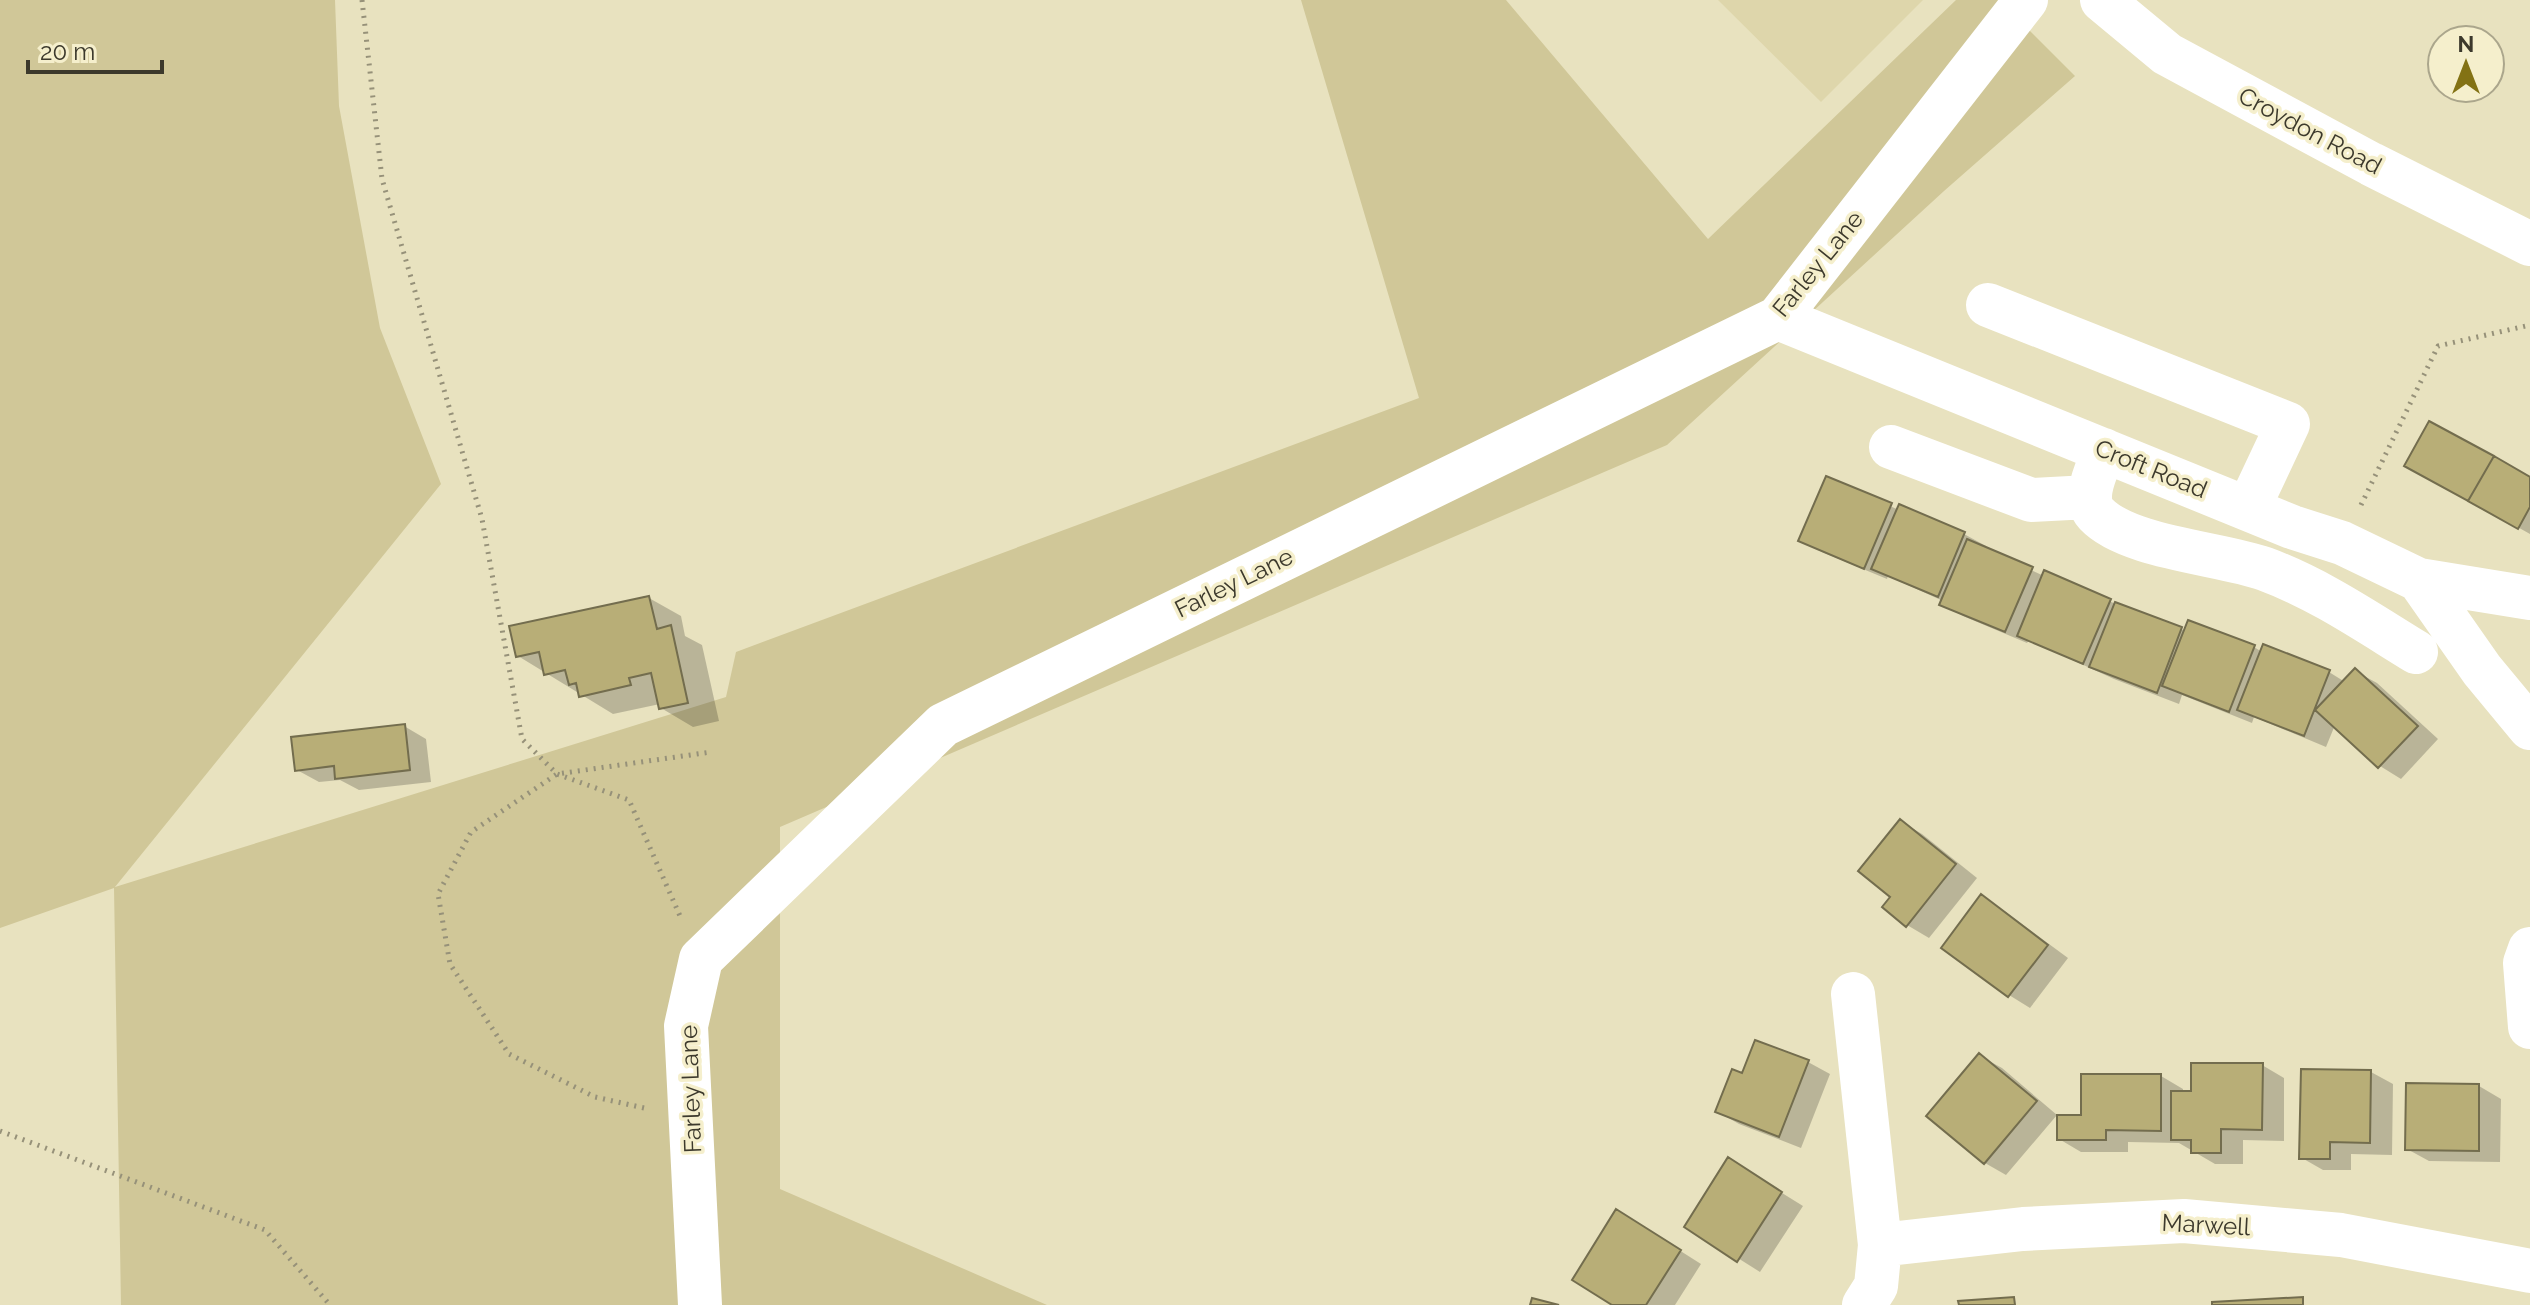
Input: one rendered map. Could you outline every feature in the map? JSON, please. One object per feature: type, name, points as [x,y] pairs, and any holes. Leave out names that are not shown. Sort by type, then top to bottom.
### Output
[{"type":"street","name":"Farley Lane","points":[[700,1305],[686,1026],[701,959],[943,725],[1778,318],[2026,0]]},
{"type":"street","name":"Croydon Road","points":[[2102,0],[2167,54],[2371,164],[2530,244]]},
{"type":"street","points":[[1988,305],[2288,424],[2248,509]]},
{"type":"street","name":"Croft Road","points":[[1778,318],[2248,509],[2342,543],[2419,580],[2530,598]]},
{"type":"street","points":[[1891,447],[2031,500],[2089,497]]},
{"type":"street","points":[[2104,450],[2089,497],[2095,513],[2121,530],[2166,546],[2263,569],[2317,592],[2416,652]]},
{"type":"street","points":[[2419,580],[2482,670],[2530,728]]},
{"type":"street","points":[[2530,949],[2525,963],[2530,1027]]},
{"type":"street","points":[[1853,994],[1880,1245],[1876,1286],[1864,1305]]},
{"type":"street","name":"Marwell","points":[[1880,1245],[2023,1229],[2184,1221],[2341,1235],[2530,1271]]},
{"type":"path","points":[[362,0],[382,179],[482,519],[522,739],[557,774],[629,800],[700,966]]},
{"type":"path","points":[[2342,543],[2438,346],[2530,325]]},
{"type":"path","points":[[691,1119],[595,1097],[509,1054],[450,964],[438,894],[471,832],[557,774],[711,752]]},
{"type":"path","points":[[0,1131],[265,1230],[330,1305]]},
{"type":"shaded area","points":[[0,0],[335,0],[339,106],[380,328],[441,484],[115,887],[726,697],[736,652],[1419,398],[1301,0],[1506,0],[1708,239],[1956,0],[1999,0],[2075,76],[1944,191],[1667,445],[780,827],[780,1189],[1047,1305],[121,1305],[114,888],[0,928]]},
{"type":"shaded area","points":[[1718,0],[1923,0],[1821,102]]},
{"type":"building","points":[[2429,421],[2494,456],[2468,501],[2404,466]]},
{"type":"building","points":[[2494,456],[2530,477],[2530,507],[2518,529],[2468,501]]},
{"type":"building","points":[[1826,476],[1892,503],[1864,569],[1798,541]]},
{"type":"building","points":[[1899,504],[1965,532],[1938,597],[1871,569]]},
{"type":"building","points":[[1967,539],[2033,567],[2005,632],[1939,605]]},
{"type":"building","points":[[2044,570],[2111,599],[2083,664],[2017,636]]},
{"type":"building","points":[[649,596],[657,629],[671,625],[688,703],[659,709],[651,673],[629,678],[631,685],[579,697],[576,683],[569,685],[565,670],[544,675],[539,652],[516,657],[509,626]]},
{"type":"building","points":[[2115,602],[2182,627],[2157,693],[2089,667]]},
{"type":"building","points":[[2188,620],[2255,645],[2229,712],[2162,686]]},
{"type":"building","points":[[2263,644],[2330,670],[2304,736],[2237,710]]},
{"type":"building","points":[[2355,668],[2418,726],[2378,768],[2315,710]]},
{"type":"building","points":[[405,724],[410,770],[335,779],[334,766],[295,771],[291,737]]},
{"type":"building","points":[[1900,819],[1956,864],[1906,927],[1882,907],[1890,897],[1858,871]]},
{"type":"building","points":[[1981,894],[2048,945],[2008,997],[1941,948]]},
{"type":"building","points":[[1755,1040],[1809,1060],[1779,1137],[1715,1112],[1732,1069],[1742,1073]]},
{"type":"building","points":[[1979,1053],[2037,1101],[1984,1164],[1926,1116]]},
{"type":"building","points":[[2191,1063],[2263,1063],[2262,1130],[2221,1129],[2221,1153],[2191,1153],[2191,1140],[2171,1140],[2171,1091],[2191,1091]]},
{"type":"building","points":[[2301,1069],[2371,1070],[2370,1143],[2330,1142],[2330,1159],[2299,1159]]},
{"type":"building","points":[[2081,1074],[2161,1074],[2161,1131],[2106,1130],[2106,1140],[2057,1140],[2057,1115],[2081,1115]]},
{"type":"building","points":[[2406,1083],[2479,1084],[2479,1151],[2405,1150]]},
{"type":"building","points":[[1728,1157],[1782,1192],[1737,1262],[1684,1227]]},
{"type":"building","points":[[1616,1209],[1681,1250],[1646,1305],[1612,1305],[1572,1280]]},
{"type":"building","points":[[2014,1297],[2015,1305],[1959,1305],[1958,1301]]},
{"type":"building","points":[[2303,1297],[2303,1305],[2212,1305],[2212,1302]]},
{"type":"building","points":[[1532,1298],[1559,1305],[1530,1305]]}]
